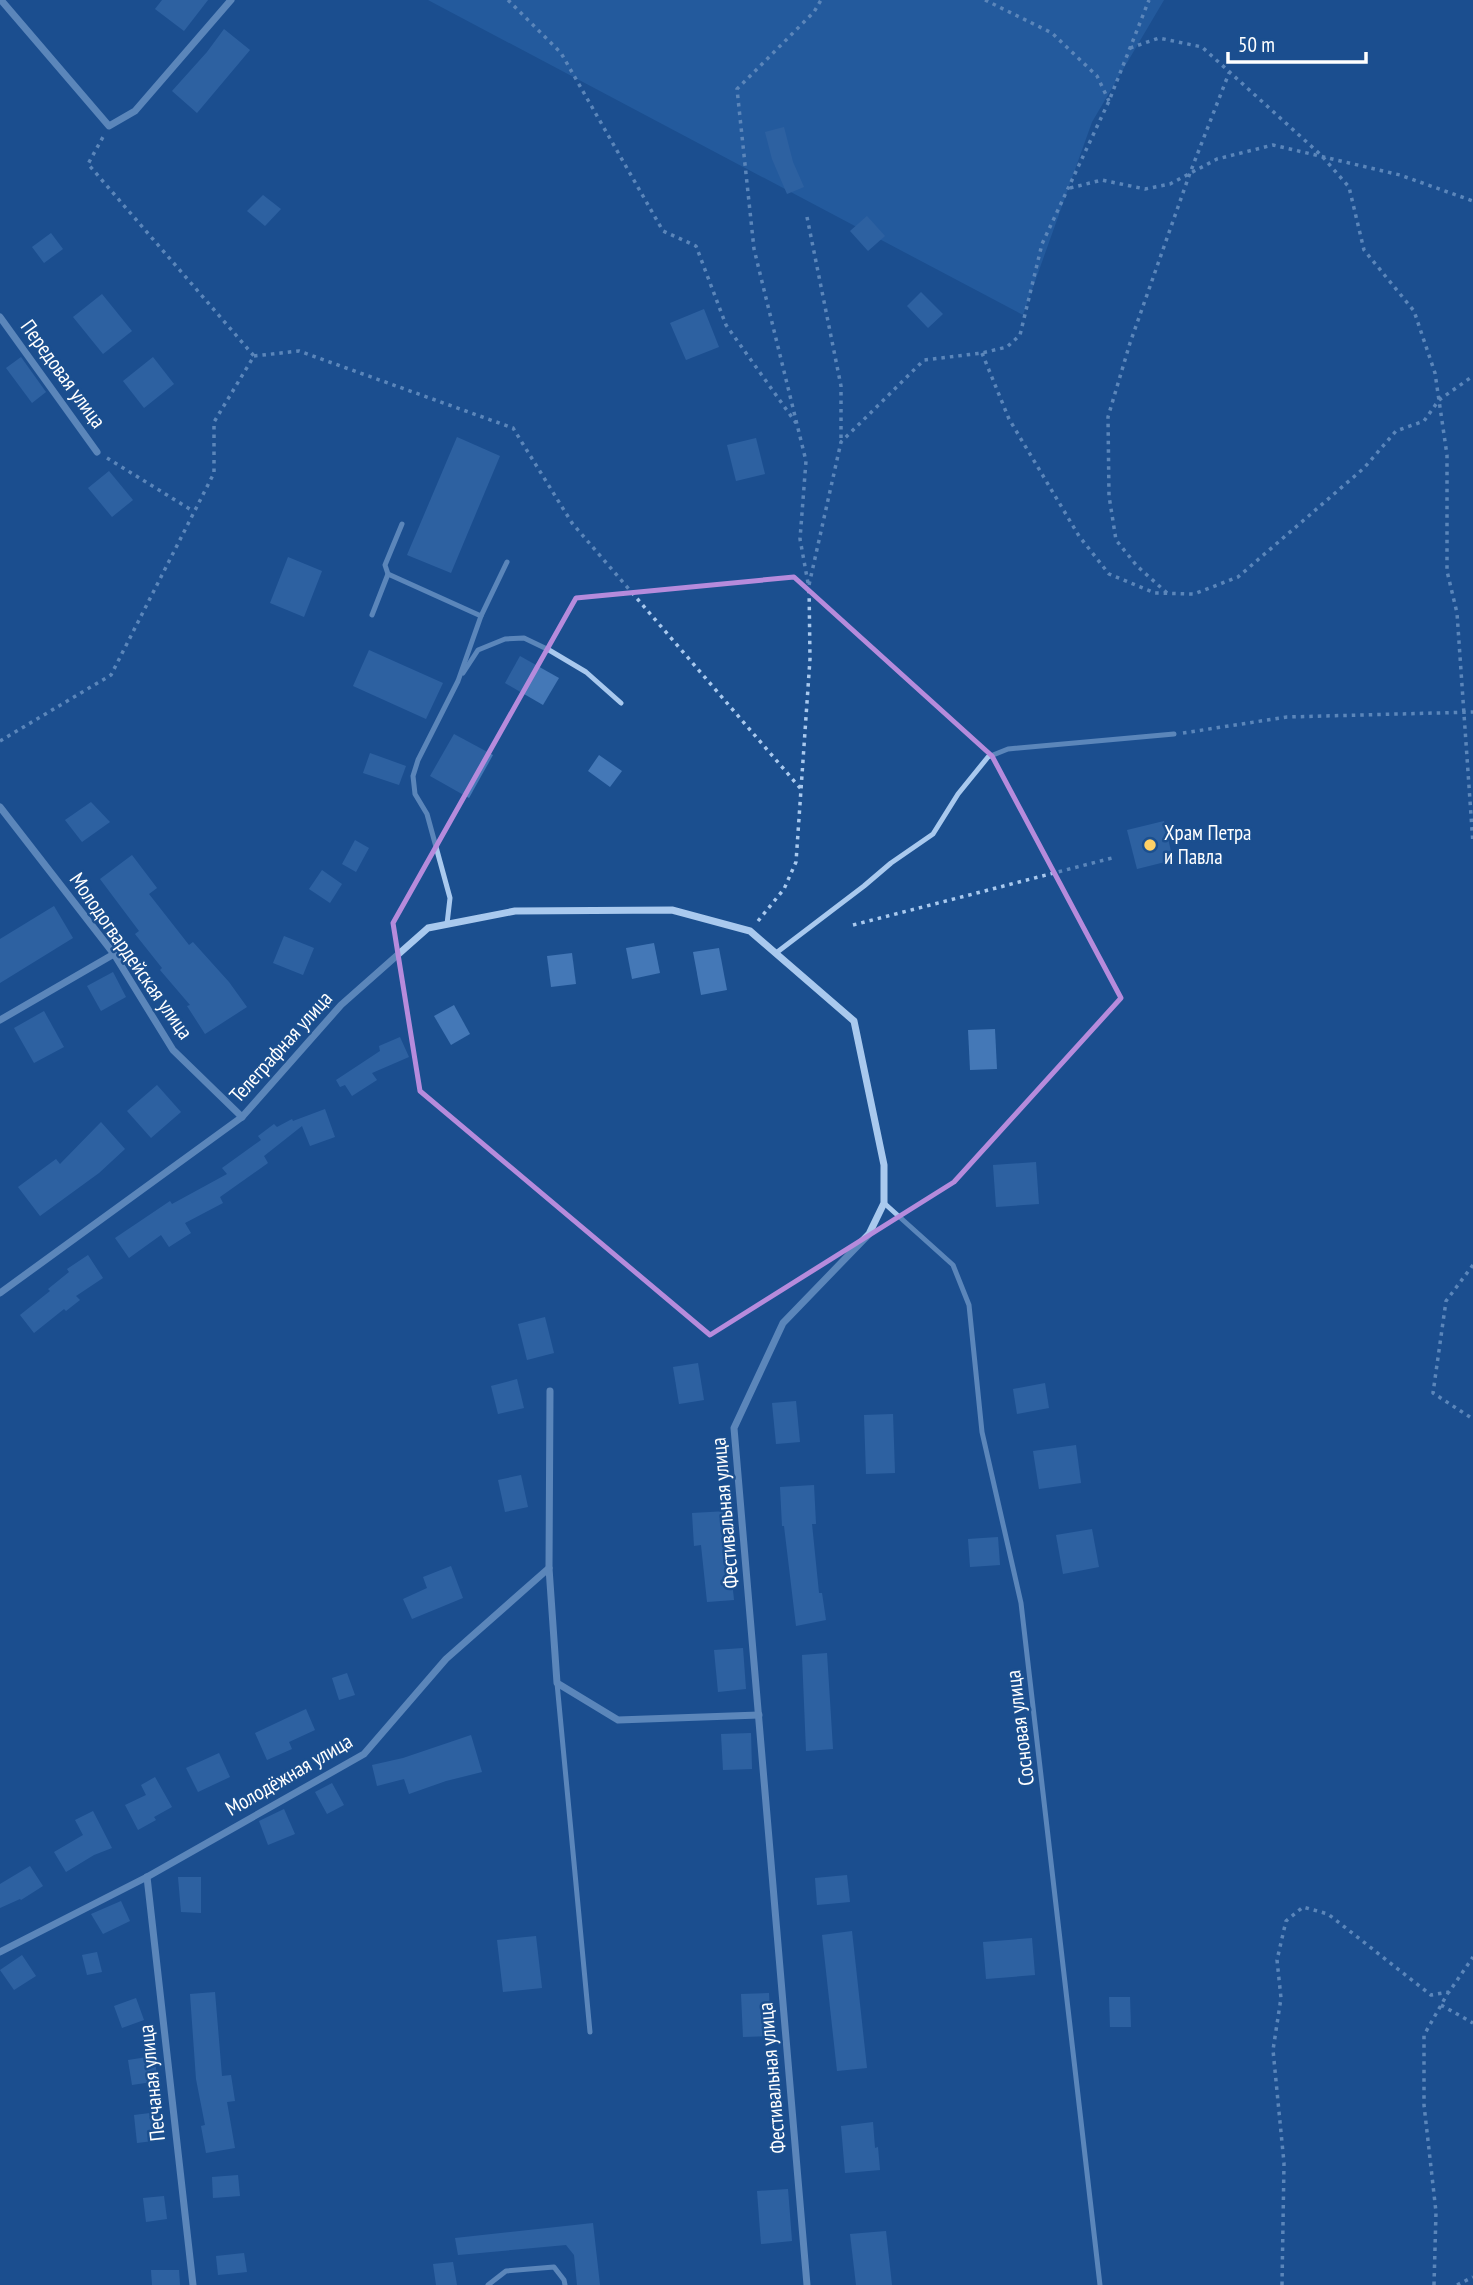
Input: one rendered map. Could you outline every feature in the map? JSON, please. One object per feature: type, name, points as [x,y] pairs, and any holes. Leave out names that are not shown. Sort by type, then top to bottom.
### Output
[{"type":"street","points":[[1,0],[109,126],[135,111],[231,0]]},
{"type":"street","name":"Передовая улица","points":[[0,317],[97,452]]},
{"type":"street","name":"Молодогвардейская улица","points":[[0,807],[114,954],[173,1050],[242,1117]]},
{"type":"street","name":"Телеграфная улица","points":[[0,1293],[242,1117],[341,1005],[428,928],[515,911],[616,910]]},
{"type":"street","name":"Фестивальная улица","points":[[616,910],[672,910],[750,931],[854,1021],[884,1165],[884,1203],[869,1234],[783,1324],[734,1428],[807,2285]]},
{"type":"street","points":[[0,1020],[114,954]]},
{"type":"street","points":[[550,1391],[549,1567],[557,1684],[618,1720],[759,1715]]},
{"type":"street","name":"Молодёжная улица","points":[[0,1952],[147,1877],[363,1754],[446,1659],[549,1567]]},
{"type":"street","name":"Песчаная улица","points":[[147,1877],[192,2285]]},
{"type":"lane","points":[[372,615],[388,574],[386,565],[402,524]]},
{"type":"lane","points":[[458,681],[481,616],[507,562]]},
{"type":"lane","points":[[388,574],[481,616]]},
{"type":"lane","points":[[447,925],[450,898],[427,814],[415,794],[413,776],[418,760],[458,681],[478,650],[505,639],[524,638],[586,672],[621,703]]},
{"type":"lane","points":[[776,953],[891,863],[933,834],[958,794],[988,757],[1007,749],[1174,734]]},
{"type":"lane","name":"Сосновая улица","points":[[884,1203],[953,1265],[969,1305],[982,1432],[1021,1603],[1100,2285]]},
{"type":"lane","points":[[557,1684],[590,2032]]},
{"type":"lane","points":[[488,2285],[506,2271],[554,2267],[565,2285]]},
{"type":"path","points":[[509,0],[561,52],[663,231],[696,246],[726,325],[798,425]]},
{"type":"path","points":[[750,931],[783,889],[796,862],[810,659],[809,585],[800,538],[806,461],[754,249],[737,89],[814,12],[821,0]]},
{"type":"path","points":[[985,0],[1052,33],[1097,76],[1109,101]]},
{"type":"path","points":[[841,442],[924,360],[982,353],[1007,346],[1020,335],[1042,244],[1109,101],[1149,0]]},
{"type":"path","points":[[1130,48],[1159,38],[1202,47],[1321,155],[1349,187],[1364,250],[1414,311],[1435,373],[1447,455],[1447,571],[1457,613],[1473,845]]},
{"type":"path","points":[[1167,593],[1137,566],[1116,540],[1109,496],[1108,417],[1130,342],[1190,173],[1230,73]]},
{"type":"path","points":[[109,126],[88,164],[254,356]]},
{"type":"path","points":[[1068,188],[1102,180],[1145,189],[1170,184],[1217,159],[1273,145],[1400,175],[1473,201]]},
{"type":"path","points":[[807,217],[841,386],[841,442],[809,585]]},
{"type":"path","points":[[254,356],[299,351],[513,428],[572,523],[802,790]]},
{"type":"path","points":[[982,353],[1009,419],[1079,537],[1109,574],[1155,593],[1194,594],[1238,577],[1364,468],[1396,431],[1424,421],[1439,400],[1473,376]]},
{"type":"path","points":[[0,741],[111,675],[214,473],[214,422],[254,356]]},
{"type":"path","points":[[97,452],[194,512]]},
{"type":"path","points":[[1174,734],[1287,717],[1473,712]]},
{"type":"path","points":[[853,925],[1112,858]]},
{"type":"path","points":[[1473,1265],[1446,1301],[1433,1393],[1473,1419]]},
{"type":"path","points":[[1282,2285],[1284,2163],[1273,2050],[1281,1998],[1278,1960],[1286,1921],[1303,1907],[1328,1914],[1431,1995],[1449,1992]]},
{"type":"path","points":[[1434,2285],[1436,2212],[1424,2105],[1424,2035],[1473,1957]]},
{"type":"path","points":[[1441,2005],[1473,2023]]},
{"type":"path","points":[[1457,2285],[1473,2277]]},
{"type":"highlighted area","points":[[794,577],[992,756],[1121,998],[954,1182],[710,1335],[420,1091],[393,923],[576,598]]},
{"type":"shaded area","points":[[428,0],[1164,0],[1092,122],[1023,315]]},
{"type":"building","points":[[162,0],[208,0],[184,31],[155,9]]},
{"type":"building","points":[[224,29],[250,50],[197,113],[172,91]]},
{"type":"building","points":[[784,127],[793,162],[804,187],[787,194],[772,159],[765,132]]},
{"type":"building","points":[[263,195],[281,209],[265,226],[247,211]]},
{"type":"building","points":[[867,216],[885,236],[868,251],[850,231]]},
{"type":"building","points":[[51,233],[63,249],[44,263],[32,247]]},
{"type":"building","points":[[921,292],[943,314],[928,328],[907,306]]},
{"type":"building","points":[[102,294],[132,331],[103,354],[73,317]]},
{"type":"building","points":[[704,309],[719,347],[686,360],[670,323]]},
{"type":"building","points":[[21,357],[46,392],[32,403],[6,368]]},
{"type":"building","points":[[153,357],[174,384],[144,408],[123,381]]},
{"type":"building","points":[[457,437],[500,456],[451,573],[407,555]]},
{"type":"building","points":[[756,438],[765,474],[736,481],[727,445]]},
{"type":"building","points":[[109,471],[133,500],[112,517],[88,488]]},
{"type":"building","points":[[288,557],[322,571],[304,617],[270,603]]},
{"type":"building","points":[[369,650],[443,683],[426,719],[353,686]]},
{"type":"building","points":[[520,656],[559,678],[543,705],[505,683]]},
{"type":"building","points":[[454,734],[493,755],[469,798],[430,776]]},
{"type":"building","points":[[370,753],[406,766],[399,785],[363,773]]},
{"type":"building","points":[[599,755],[622,771],[610,787],[588,771]]},
{"type":"building","points":[[91,802],[110,822],[82,842],[65,820]]},
{"type":"building","name":"Храм Петра и Павла","points":[[1164,821],[1173,860],[1137,869],[1127,830]]},
{"type":"building","points":[[355,840],[369,848],[356,872],[342,864]]},
{"type":"building","points":[[132,855],[157,888],[149,894],[189,945],[193,942],[229,982],[247,1007],[205,1034],[187,1006],[190,1005],[160,970],[162,968],[135,934],[139,931],[100,879]]},
{"type":"building","points":[[322,870],[342,884],[330,903],[309,889]]},
{"type":"building","points":[[54,906],[73,938],[0,983],[0,939]]},
{"type":"building","points":[[284,936],[314,948],[303,975],[273,963]]},
{"type":"building","points":[[654,943],[660,973],[632,979],[626,948]]},
{"type":"building","points":[[719,948],[727,990],[701,995],[693,952]]},
{"type":"building","points":[[572,953],[576,984],[551,987],[547,956]]},
{"type":"building","points":[[113,972],[126,997],[101,1011],[87,986]]},
{"type":"building","points":[[454,1005],[470,1034],[451,1045],[434,1016]]},
{"type":"building","points":[[44,1011],[64,1047],[34,1063],[14,1028]]},
{"type":"building","points":[[995,1029],[997,1069],[970,1070],[968,1030]]},
{"type":"building","points":[[400,1037],[409,1057],[372,1073],[377,1080],[352,1096],[345,1085],[340,1087],[336,1080],[380,1051],[379,1046]]},
{"type":"building","points":[[157,1085],[181,1112],[151,1138],[127,1111]]},
{"type":"building","points":[[325,1109],[335,1137],[310,1146],[302,1126],[264,1156],[268,1163],[220,1197],[223,1203],[185,1223],[191,1233],[169,1247],[161,1235],[129,1258],[115,1238],[170,1201],[172,1204],[227,1174],[222,1168],[261,1140],[258,1136],[274,1124],[277,1127],[292,1119],[293,1121]]},
{"type":"building","points":[[101,1122],[125,1149],[99,1173],[40,1216],[18,1187],[56,1159],[60,1164]]},
{"type":"building","points":[[1036,1162],[1039,1204],[996,1207],[993,1165]]},
{"type":"building","points":[[88,1255],[103,1278],[76,1296],[80,1300],[34,1333],[20,1315],[50,1291],[48,1289],[69,1272],[67,1269]]},
{"type":"building","points":[[545,1317],[554,1353],[527,1360],[518,1324]]},
{"type":"building","points":[[698,1363],[704,1400],[679,1404],[673,1367]]},
{"type":"building","points":[[517,1379],[524,1408],[498,1414],[491,1386]]},
{"type":"building","points":[[1045,1383],[1049,1408],[1017,1414],[1013,1389]]},
{"type":"building","points":[[796,1401],[800,1442],[776,1444],[772,1403]]},
{"type":"building","points":[[893,1414],[895,1473],[866,1474],[864,1415]]},
{"type":"building","points":[[1076,1445],[1081,1483],[1039,1489],[1033,1451]]},
{"type":"building","points":[[521,1475],[528,1507],[505,1512],[498,1480]]},
{"type":"building","points":[[814,1485],[816,1524],[812,1524],[819,1593],[822,1593],[826,1620],[796,1626],[782,1526],[780,1487]]},
{"type":"building","points":[[728,1511],[728,1544],[734,1600],[707,1602],[701,1545],[694,1546],[692,1513]]},
{"type":"building","points":[[1092,1529],[1099,1567],[1063,1574],[1056,1535]]},
{"type":"building","points":[[998,1537],[1000,1565],[970,1567],[968,1539]]},
{"type":"building","points":[[451,1566],[463,1598],[412,1619],[403,1599],[427,1588],[423,1577]]},
{"type":"building","points":[[743,1648],[746,1689],[718,1692],[714,1650]]},
{"type":"building","points":[[827,1653],[833,1749],[806,1751],[802,1655]]},
{"type":"building","points":[[347,1673],[355,1695],[339,1700],[332,1678]]},
{"type":"building","points":[[306,1709],[315,1730],[289,1742],[292,1749],[267,1760],[255,1733]]},
{"type":"building","points":[[751,1733],[752,1769],[723,1770],[721,1734]]},
{"type":"building","points":[[471,1735],[482,1772],[409,1794],[404,1779],[377,1786],[372,1765],[403,1758]]},
{"type":"building","points":[[219,1753],[230,1777],[198,1792],[186,1768]]},
{"type":"building","points":[[155,1777],[172,1807],[138,1830],[125,1805],[146,1795],[141,1785]]},
{"type":"building","points":[[332,1783],[344,1805],[327,1814],[315,1792]]},
{"type":"building","points":[[284,1809],[295,1834],[268,1845],[259,1821]]},
{"type":"building","points":[[93,1811],[112,1848],[94,1855],[66,1872],[54,1852],[83,1835],[75,1820]]},
{"type":"building","points":[[30,1866],[43,1886],[21,1900],[0,1908],[0,1884]]},
{"type":"building","points":[[847,1875],[850,1902],[817,1905],[815,1878]]},
{"type":"building","points":[[178,1877],[201,1877],[201,1913],[181,1912]]},
{"type":"building","points":[[121,1901],[130,1921],[103,1934],[91,1914]]},
{"type":"building","points":[[852,1931],[867,2068],[837,2071],[822,1935]]},
{"type":"building","points":[[536,1936],[542,1988],[503,1992],[497,1940]]},
{"type":"building","points":[[1032,1938],[1035,1975],[986,1979],[983,1942]]},
{"type":"building","points":[[97,1952],[102,1972],[87,1975],[82,1955]]},
{"type":"building","points":[[22,1955],[36,1976],[14,1990],[0,1970]]},
{"type":"building","points":[[215,1992],[222,2076],[231,2075],[235,2101],[227,2102],[235,2148],[206,2153],[201,2126],[205,2125],[196,2079],[190,1994]]},
{"type":"building","points":[[769,1993],[771,2036],[743,2037],[741,1994]]},
{"type":"building","points":[[1109,1997],[1130,1997],[1131,2027],[1110,2027]]},
{"type":"building","points":[[136,1998],[144,2020],[122,2028],[114,2006]]},
{"type":"building","points":[[154,2056],[158,2081],[132,2085],[128,2060]]},
{"type":"building","points":[[158,2112],[161,2140],[137,2143],[134,2115]]},
{"type":"building","points":[[873,2122],[880,2170],[845,2173],[841,2126]]},
{"type":"building","points":[[238,2175],[240,2196],[213,2198],[212,2177]]},
{"type":"building","points":[[788,2189],[792,2241],[761,2244],[757,2191]]},
{"type":"building","points":[[164,2196],[167,2219],[146,2222],[143,2198]]},
{"type":"building","points":[[593,2223],[600,2285],[577,2285],[574,2255],[566,2245],[458,2255],[455,2238]]},
{"type":"building","points":[[886,2231],[892,2285],[856,2285],[850,2234]]},
{"type":"building","points":[[244,2253],[247,2272],[218,2275],[216,2256]]},
{"type":"building","points":[[453,2262],[457,2285],[436,2285],[433,2264]]},
{"type":"building","points":[[151,2270],[179,2270],[180,2285],[152,2285]]},
{"type":"place","name":"Храм Петра и Павла","points":[[1150,845]]}]
